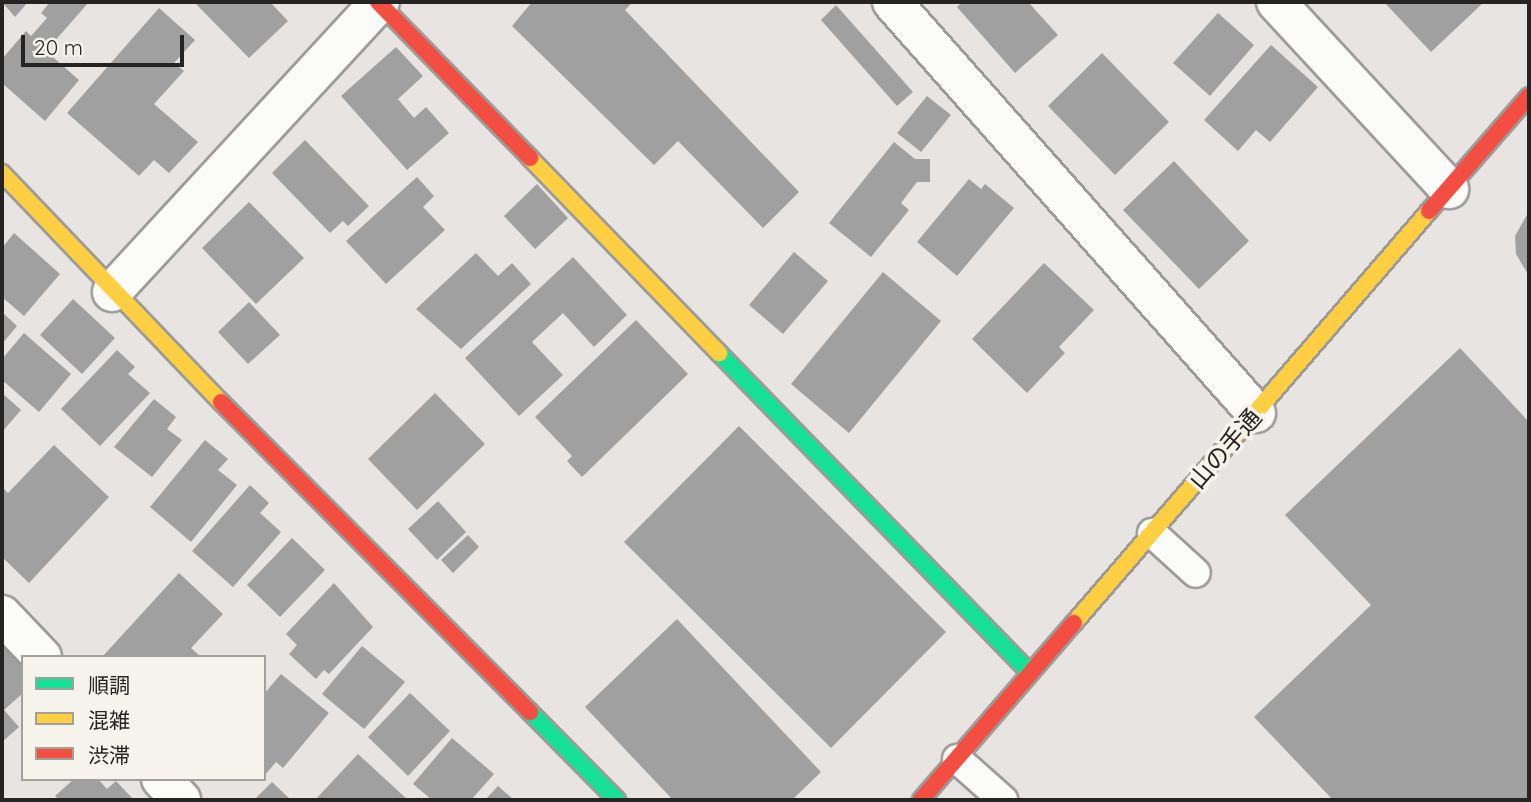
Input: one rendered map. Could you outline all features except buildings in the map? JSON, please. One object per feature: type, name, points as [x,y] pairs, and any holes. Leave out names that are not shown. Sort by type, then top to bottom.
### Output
[{"type":"street","points":[[112,292],[379,2],[1030,673]]},
{"type":"street","points":[[892,2],[1256,413]]},
{"type":"street","points":[[1276,2],[1449,189]]},
{"type":"street","name":"山の手通","points":[[921,800],[1529,96]]},
{"type":"street","points":[[2,174],[112,292],[617,800]]},
{"type":"street","points":[[2,615],[40,655]]},
{"type":"street","points":[[163,781],[181,800]]},
{"type":"lane","points":[[1152,533],[1196,573]]},
{"type":"lane","points":[[957,759],[1003,800]]},
{"type":"traffic: fast","points":[[719,353],[1030,673]]},
{"type":"traffic: fast","points":[[530,712],[617,800]]},
{"type":"traffic: slow","points":[[530,158],[719,353]]},
{"type":"traffic: slow","points":[[2,173],[221,402]]},
{"type":"traffic: slow","points":[[1074,623],[1429,211]]},
{"type":"traffic: jam","points":[[378,2],[530,158]]},
{"type":"traffic: jam","points":[[1429,211],[1529,96]]},
{"type":"traffic: jam","points":[[221,402],[530,712]]},
{"type":"traffic: jam","points":[[921,800],[1074,623]]}]
